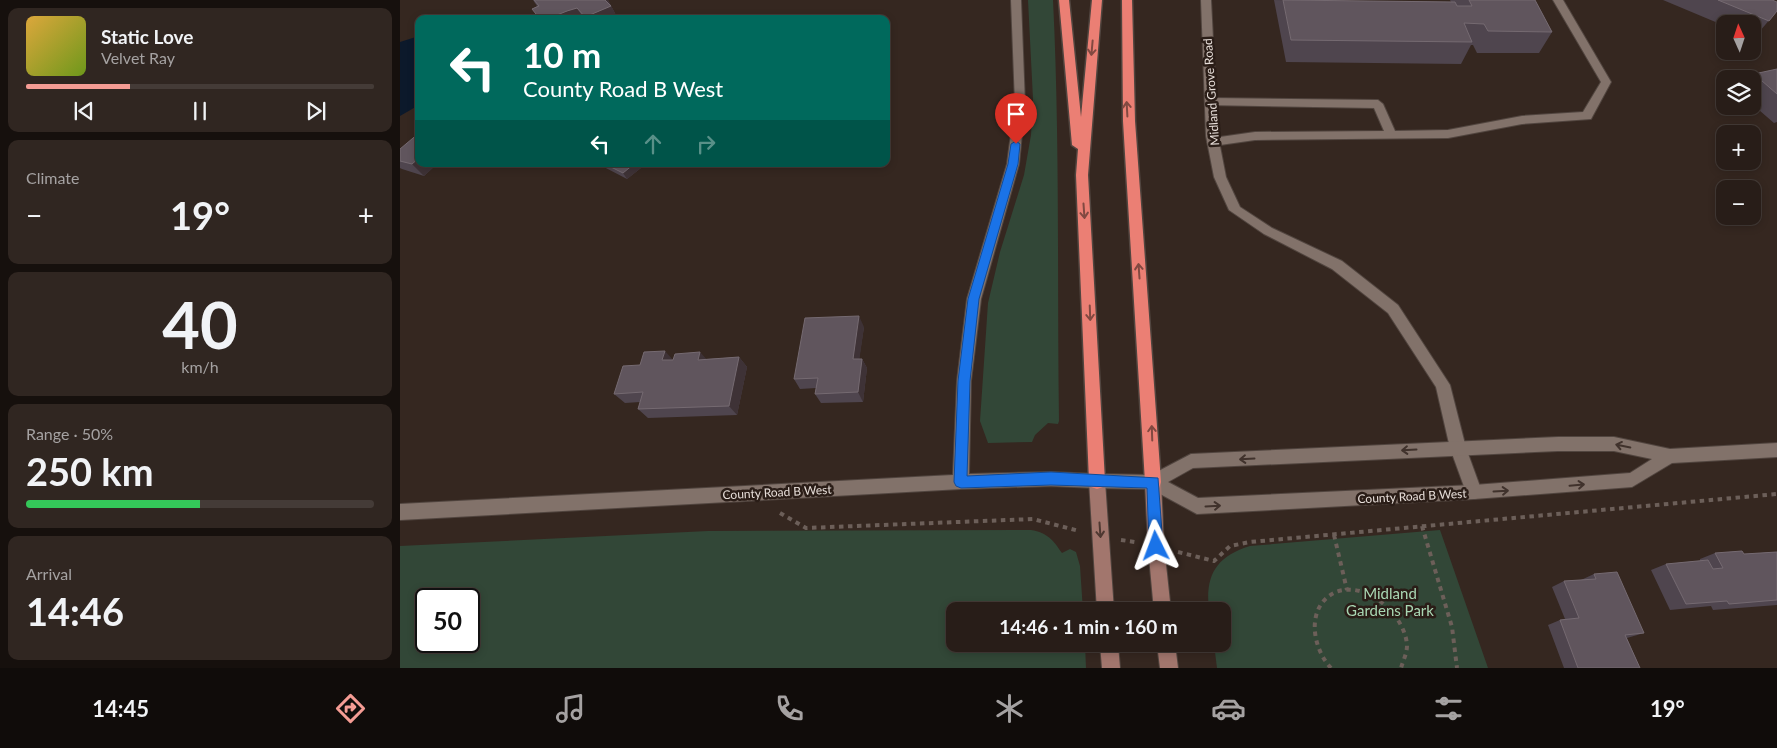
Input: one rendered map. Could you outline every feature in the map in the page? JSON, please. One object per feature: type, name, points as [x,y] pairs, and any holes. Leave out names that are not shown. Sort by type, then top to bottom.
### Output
[{"type":"highway","points":[[1064,0],[1069,72],[1082,175],[1097,481]]},
{"type":"highway","points":[[1082,175],[1097,0]]},
{"type":"highway","points":[[1127,0],[1126,92],[1144,349],[1151,419],[1153,482]]},
{"type":"main road","points":[[1097,481],[1105,602]]},
{"type":"main road","points":[[1153,482],[1156,546],[1162,602]]},
{"type":"main road","points":[[1110,652],[1111,668]]},
{"type":"main road","points":[[1167,652],[1169,668]]},
{"type":"street","points":[[961,482],[964,381],[974,299],[1013,164],[1019,114],[1016,0]]},
{"type":"street","name":"Midland Grove Road","points":[[1206,0],[1213,142],[1220,177],[1235,210],[1268,232],[1337,265],[1393,309],[1443,385],[1458,448],[1474,492]]},
{"type":"street","points":[[1213,142],[1255,136],[1448,134],[1522,120],[1587,116],[1606,82],[1558,0]]},
{"type":"street","points":[[1210,102],[1378,104],[1391,135]]},
{"type":"street","name":"County Road B West","points":[[1153,482],[1191,462],[1458,448],[1614,444],[1670,456],[1777,450]]},
{"type":"street","name":"County Road B West","points":[[400,512],[1051,478],[1153,482],[1197,506],[1474,492],[1632,480],[1670,456]]},
{"type":"path","points":[[1214,561],[1230,546],[1250,542],[1777,494]]},
{"type":"path","points":[[775,510],[806,528],[1033,519],[1053,526]]},
{"type":"path","points":[[1422,526],[1452,627],[1457,668]]},
{"type":"path","points":[[1334,535],[1347,590]]},
{"type":"path","points":[[1331,668],[1317,648],[1314,631],[1316,616],[1322,603],[1333,594],[1347,590],[1361,591],[1375,597],[1388,606],[1398,618],[1404,633],[1406,648],[1401,668]]},
{"type":"green space","points":[[1028,0],[1053,0],[1057,158],[1059,421],[1058,424],[1048,423],[1035,435],[1032,442],[988,443],[980,421],[988,303],[1000,252],[1024,175],[1031,135],[1033,99]]},
{"type":"green space","points":[[1031,530],[1046,535],[1062,553],[1070,549],[1076,552],[1080,566],[1082,602],[946,602],[946,652],[1085,652],[1086,668],[400,668],[400,546],[708,531]]},
{"type":"green space","name":"Midland Gardens Park","points":[[1440,530],[1488,668],[1217,668],[1215,652],[1231,652],[1231,602],[1208,602],[1211,578],[1221,562],[1228,556],[1250,546]]},
{"type":"water","points":[[415,37],[415,107],[400,116],[400,42]]},
{"type":"building","points":[[534,0],[605,0],[611,6],[590,15],[583,15],[577,8],[557,15],[534,15],[536,14],[532,9],[539,6]]},
{"type":"building","points":[[1283,0],[1455,2],[1457,6],[1472,6],[1469,0],[1535,0],[1552,32],[1488,31],[1484,24],[1464,23],[1472,42],[1291,40]]},
{"type":"building","points":[[1718,0],[1772,0],[1777,2],[1777,11],[1769,21],[1761,18],[1761,15],[1754,15]]},
{"type":"building","points":[[1777,69],[1777,94],[1761,80],[1761,72]]},
{"type":"building","points":[[415,136],[415,161],[412,164],[400,161],[400,149]]},
{"type":"building","points":[[611,167],[630,167],[623,173]]},
{"type":"building","points":[[859,316],[853,359],[862,359],[858,392],[815,394],[818,378],[794,379],[805,318]]},
{"type":"building","points":[[665,351],[662,360],[673,360],[675,354],[700,352],[698,360],[739,357],[729,406],[638,409],[643,392],[614,394],[623,366],[640,365],[644,352]]},
{"type":"building","points":[[1742,551],[1744,554],[1777,552],[1777,600],[1729,604],[1727,601],[1686,604],[1666,564],[1708,560],[1713,569],[1723,568],[1715,553]]},
{"type":"building","points":[[1617,572],[1644,633],[1625,635],[1640,668],[1578,668],[1560,620],[1579,618],[1564,581],[1596,579],[1594,574]]},
{"type":"route","points":[[1016,144],[1013,164],[974,299],[964,381],[961,482],[1051,478],[1153,482],[1156,546]]}]
